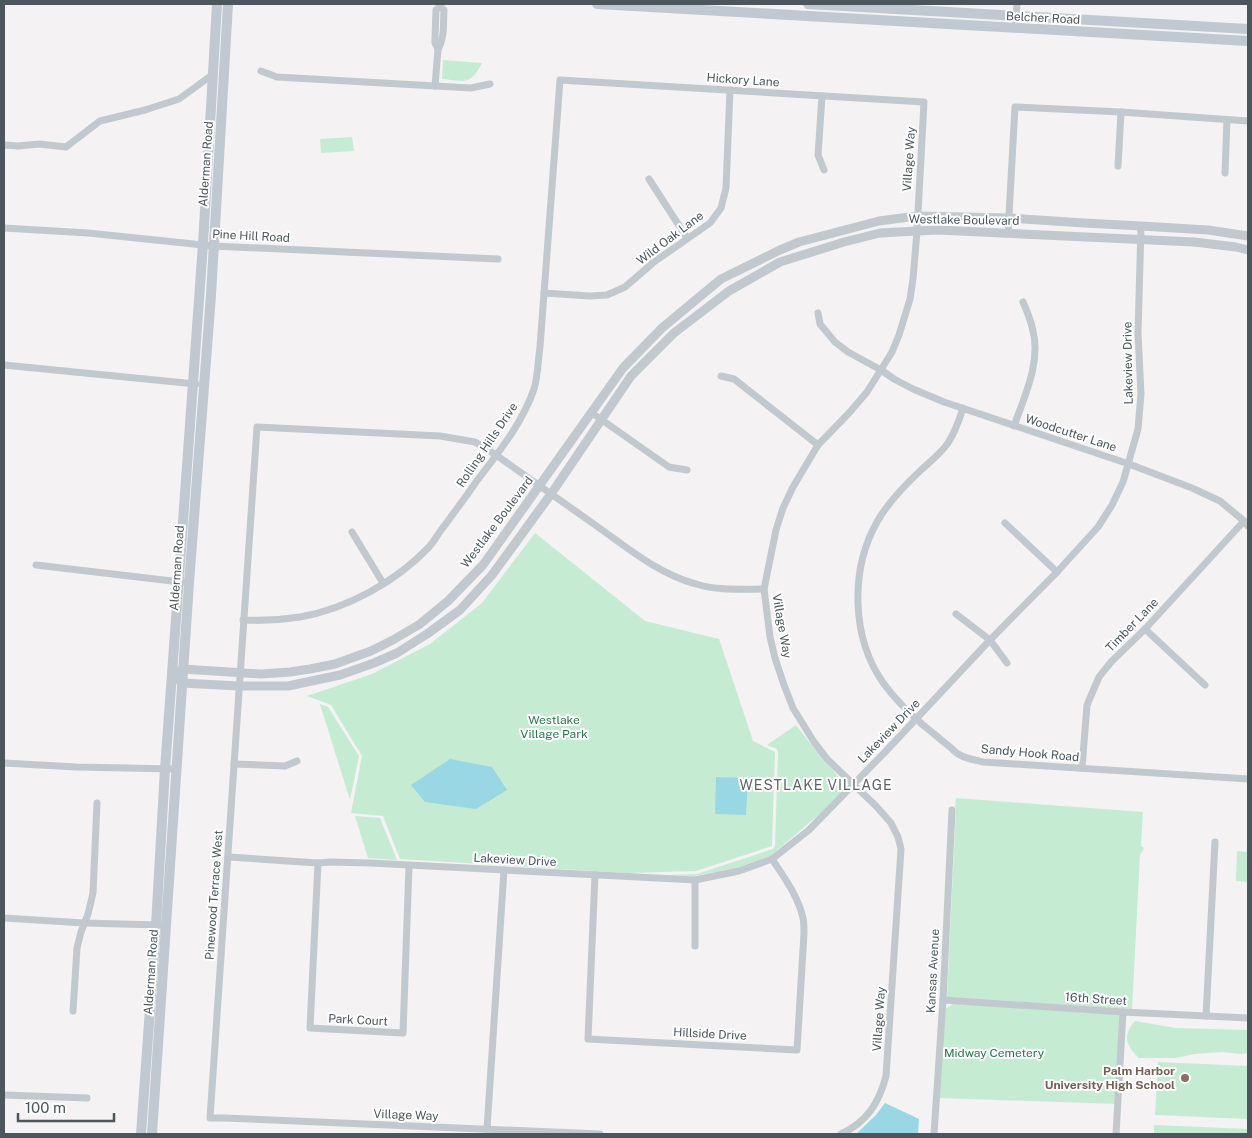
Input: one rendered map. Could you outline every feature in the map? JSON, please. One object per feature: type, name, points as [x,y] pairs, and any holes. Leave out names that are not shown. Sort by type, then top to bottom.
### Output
[{"type":"main road","name":"Alderman Road","points":[[141,1134],[176,769],[183,669],[184,582],[193,384],[217,4]]},
{"type":"main road","name":"Alderman Road","points":[[152,1134],[161,926],[165,768],[172,674],[184,582],[204,385],[228,4]]},
{"type":"main road","name":"Belcher Road","points":[[597,4],[1248,42]]},
{"type":"main road","name":"Belcher Road","points":[[808,4],[1248,29]]},
{"type":"street","points":[[1015,28],[1017,4]]},
{"type":"street","points":[[435,86],[438,49],[435,43],[439,32],[436,10],[440,5]]},
{"type":"street","points":[[260,71],[277,77],[435,86],[471,88],[490,84]]},
{"type":"street","points":[[4,145],[39,144],[66,148],[100,122],[179,99],[212,75]]},
{"type":"street","name":"Hickory Lane","points":[[560,80],[924,102]]},
{"type":"street","name":"Rolling Hills Drive","points":[[243,620],[268,621],[323,611],[352,600],[383,584],[411,563],[429,546],[496,455],[523,414],[534,386],[540,347],[560,80]]},
{"type":"street","name":"Wild Oak Lane","points":[[544,293],[590,296],[607,295],[625,287],[654,262],[710,223],[721,208],[726,188],[730,90]]},
{"type":"street","points":[[822,96],[818,156],[824,170]]},
{"type":"street","name":"Village Way","points":[[841,1134],[856,1126],[872,1110],[882,1090],[886,1076],[901,850],[898,837],[891,823],[827,759],[793,708],[775,658],[770,637],[764,589],[776,530],[783,508],[793,487],[818,445],[861,399],[892,352],[899,335],[910,299],[913,279],[924,102]]},
{"type":"street","points":[[1008,233],[1015,107],[1248,121]]},
{"type":"street","points":[[1118,166],[1121,112]]},
{"type":"street","points":[[1225,173],[1227,120]]},
{"type":"street","points":[[649,179],[687,238]]},
{"type":"street","name":"Westlake Boulevard","points":[[172,674],[183,669],[261,674],[290,672],[335,664],[394,640],[420,624],[448,601],[484,565],[623,368],[662,328],[721,279],[799,242],[879,221],[917,216],[1009,218],[1208,230],[1248,236]]},
{"type":"street","name":"Lakeview Drive","points":[[228,857],[318,863],[330,862],[695,880],[739,871],[772,859],[809,830],[853,785],[1057,572],[1098,527],[1112,505],[1123,482],[1138,430],[1141,394],[1138,334],[1141,226]]},
{"type":"street","name":"Pine Hill Road","points":[[4,228],[88,233],[213,246],[498,259]]},
{"type":"street","name":"Westlake Boulevard","points":[[182,683],[288,686],[318,680],[340,675],[396,654],[427,634],[460,610],[492,575],[551,494],[631,376],[674,334],[729,291],[780,262],[844,242],[880,234],[938,230],[1194,242],[1248,250]]},
{"type":"street","points":[[1014,426],[1032,373],[1035,352],[1034,333],[1023,302]]},
{"type":"street","name":"Woodcutter Lane","points":[[818,313],[820,324],[835,342],[848,352],[913,389],[944,402],[1129,464],[1192,488],[1220,501],[1246,523]]},
{"type":"street","points":[[4,365],[204,385]]},
{"type":"street","points":[[721,376],[734,380],[818,445]]},
{"type":"street","name":"Sandy Hook Road","points":[[963,408],[956,429],[947,444],[893,500],[877,522],[866,545],[861,564],[858,598],[860,622],[870,659],[884,683],[916,719],[962,756],[984,762],[1248,779]]},
{"type":"street","points":[[592,413],[669,466],[687,470]]},
{"type":"street","name":"Pinewood Terrace West","points":[[210,1118],[256,427],[440,436],[475,442],[496,455]]},
{"type":"street","points":[[496,455],[657,568],[698,585],[764,589]]},
{"type":"street","points":[[1005,523],[1057,572]]},
{"type":"street","name":"Timber Lane","points":[[1082,768],[1087,705],[1096,682],[1111,662],[1246,523]]},
{"type":"street","points":[[352,532],[383,584]]},
{"type":"street","points":[[36,565],[184,582]]},
{"type":"street","points":[[956,614],[990,640],[1007,664]]},
{"type":"street","points":[[1145,629],[1205,686]]},
{"type":"street","points":[[172,674],[182,683]]},
{"type":"street","points":[[234,764],[284,766],[297,761]]},
{"type":"street","points":[[4,763],[176,769]]},
{"type":"street","points":[[73,1011],[77,948],[80,932],[88,914],[93,893],[97,803]]},
{"type":"street","name":"Kansas Avenue","points":[[934,1134],[943,1000],[952,810]]},
{"type":"street","points":[[1206,1016],[1215,842]]},
{"type":"street","name":"Hillside Drive","points":[[594,875],[588,1039],[797,1050],[804,933],[803,919],[795,896],[772,859]]},
{"type":"street","name":"Park Court","points":[[318,863],[310,1028],[403,1033],[410,866]]},
{"type":"street","points":[[487,1129],[504,870]]},
{"type":"street","points":[[695,880],[695,946]]},
{"type":"street","points":[[4,918],[161,926]]},
{"type":"street","name":"16th Street","points":[[943,1000],[1248,1018]]},
{"type":"street","points":[[1116,1134],[1123,1012]]},
{"type":"street","points":[[4,1095],[86,1098]]},
{"type":"street","name":"Village Way","points":[[210,1118],[600,1134]]},
{"type":"green space","points":[[443,60],[482,63],[470,79],[456,81],[442,79]]},
{"type":"green space","points":[[352,137],[354,151],[321,153],[320,139]]},
{"type":"green space","name":"Westlake Village Park","points":[[535,533],[645,621],[719,639],[753,741],[775,752],[772,846],[696,871],[628,873],[400,859],[383,816],[351,813],[362,756],[331,705],[307,696],[372,674],[430,644],[482,603]]},
{"type":"green space","points":[[320,704],[328,707],[359,756],[350,800]]},
{"type":"green space","points":[[796,725],[846,787],[822,812],[770,856],[737,868],[694,876],[662,875],[697,874],[773,849],[775,846],[778,752],[777,749],[767,745]]},
{"type":"green space","points":[[956,798],[1143,812],[1141,846],[1144,848],[1140,855],[1132,1009],[947,997]]},
{"type":"green space","points":[[355,816],[380,818],[397,860],[368,858]]},
{"type":"green space","points":[[1237,851],[1248,852],[1248,882],[1236,881]]},
{"type":"green space","name":"Midway Cemetery","points":[[955,1003],[1123,1014],[1118,1104],[939,1098],[945,1009]]},
{"type":"green space","points":[[1135,1021],[1176,1028],[1247,1030],[1248,1053],[1222,1052],[1195,1054],[1176,1058],[1139,1058],[1131,1049],[1127,1040],[1128,1031]]},
{"type":"green space","points":[[1158,1062],[1248,1066],[1248,1119],[1155,1115]]},
{"type":"green space","points":[[1154,1125],[1248,1129],[1248,1134],[1154,1134]]},
{"type":"water","points":[[450,759],[492,767],[507,790],[476,809],[425,802],[411,785]]},
{"type":"water","points":[[716,777],[748,778],[746,815],[715,814]]},
{"type":"water","points":[[885,1103],[919,1119],[918,1134],[856,1134],[876,1115]]},
{"type":"place","name":"Palm Harbor University High School","points":[[1185,1078]]},
{"type":"district","name":"WESTLAKE VILLAGE","points":[[816,785]]}]
